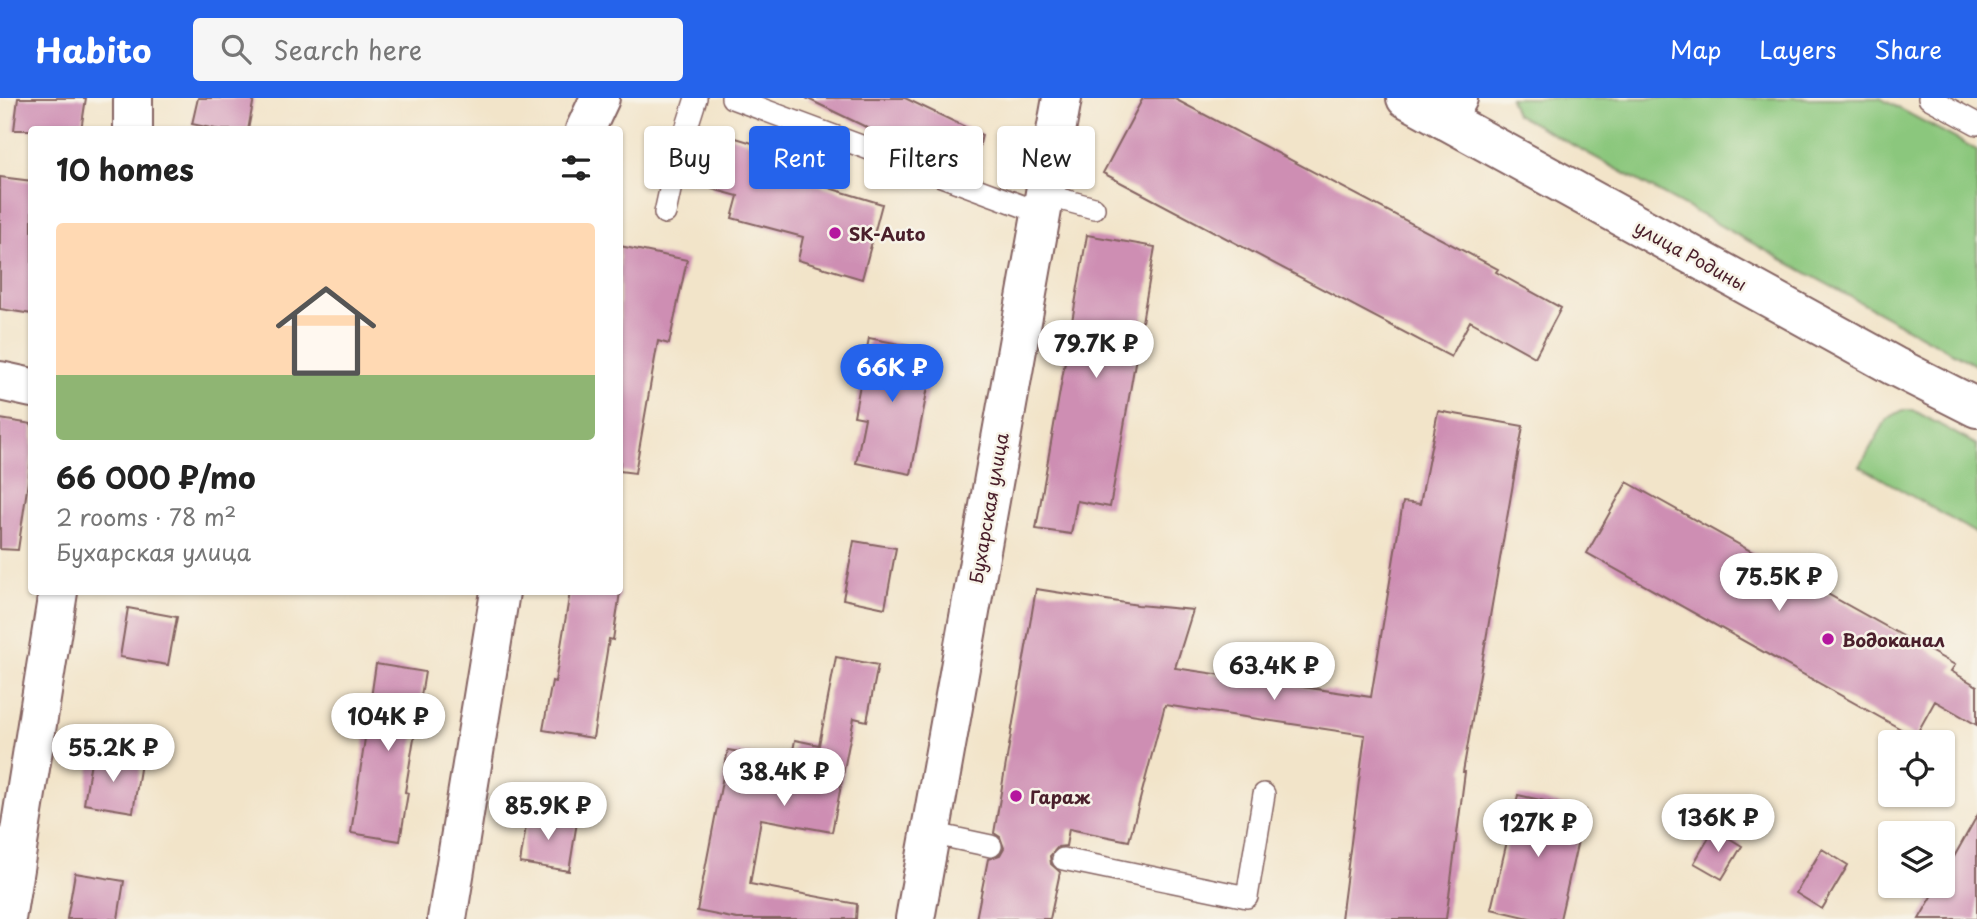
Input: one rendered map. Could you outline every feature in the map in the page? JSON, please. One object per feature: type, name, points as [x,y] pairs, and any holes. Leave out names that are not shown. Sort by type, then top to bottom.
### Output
[{"type":"street","points":[[132,126],[133,98]]},
{"type":"street","points":[[587,126],[600,98]]},
{"type":"street","name":"Бухарская улица","points":[[915,919],[1062,98]]},
{"type":"street","name":"улица Родины","points":[[1406,98],[1451,109],[1894,366],[1977,408]]},
{"type":"street","points":[[0,381],[28,386]]},
{"type":"street","points":[[6,919],[58,595]]},
{"type":"street","points":[[447,919],[500,595]]},
{"type":"lane","points":[[665,213],[677,158],[696,98]]},
{"type":"lane","points":[[732,98],[1043,204],[1094,208]]},
{"type":"lane","points":[[1929,98],[1977,124]]},
{"type":"lane","points":[[1063,859],[1247,897],[1264,794]]},
{"type":"lane","points":[[930,833],[991,846]]},
{"type":"green space","points":[[1510,98],[1880,98],[1977,150],[1977,366],[1516,114]]},
{"type":"green space","points":[[1903,410],[1913,410],[1977,445],[1977,534],[1860,466],[1887,419]]},
{"type":"building","points":[[18,98],[86,98],[82,126],[28,126],[28,130],[14,130]]},
{"type":"building","points":[[198,98],[254,98],[249,126],[192,124]]},
{"type":"building","points":[[806,98],[905,98],[963,126],[864,126]]},
{"type":"building","points":[[1143,98],[1173,98],[1498,269],[1496,272],[1561,308],[1535,357],[1470,321],[1451,357],[1103,173]]},
{"type":"building","points":[[735,138],[749,142],[749,189],[832,189],[882,204],[862,279],[798,260],[803,237],[732,218],[738,196],[712,189],[735,189]]},
{"type":"building","points":[[0,177],[28,180],[28,313],[0,309]]},
{"type":"building","points":[[1087,235],[1155,247],[1110,507],[1077,501],[1071,534],[1036,529]]},
{"type":"building","points":[[623,247],[687,260],[669,344],[658,341],[635,473],[623,471]]},
{"type":"building","points":[[869,338],[935,351],[911,474],[856,463],[865,418],[854,416]]},
{"type":"building","points":[[1438,411],[1523,426],[1463,772],[1446,919],[1341,919],[1365,735],[1165,705],[1129,841],[1069,829],[1066,846],[1058,847],[1050,856],[1051,864],[1060,872],[1050,919],[976,919],[988,859],[1000,855],[1004,848],[1000,837],[994,833],[1036,589],[1138,605],[1193,610],[1175,668],[1371,697],[1403,502],[1420,504]]},
{"type":"building","points":[[0,419],[28,423],[28,482],[18,550],[0,549]]},
{"type":"building","points":[[1627,482],[1955,665],[1951,671],[1977,686],[1977,725],[1935,701],[1919,730],[1903,730],[1587,553]]},
{"type":"building","points":[[854,541],[896,548],[885,608],[843,599]]},
{"type":"building","points":[[570,595],[620,595],[613,640],[609,639],[593,738],[543,730],[552,681],[555,682]]},
{"type":"building","points":[[128,608],[177,617],[168,665],[120,657]]},
{"type":"building","points":[[836,657],[878,665],[867,721],[854,718],[832,832],[761,819],[750,884],[857,904],[856,919],[737,919],[697,911],[728,750],[791,761],[795,740],[819,745]]},
{"type":"building","points":[[376,664],[425,672],[405,792],[408,793],[400,841],[351,833]]},
{"type":"building","points":[[92,755],[141,763],[133,812],[84,804]]},
{"type":"building","points":[[1518,795],[1585,810],[1560,919],[1534,919],[1491,909]]},
{"type":"building","points":[[528,814],[577,822],[569,871],[520,863]]},
{"type":"building","points":[[1977,816],[1977,919],[1919,919],[1931,898],[1955,898],[1955,855]]},
{"type":"building","points":[[1714,829],[1742,846],[1722,879],[1694,863]]},
{"type":"building","points":[[1822,849],[1848,865],[1822,909],[1796,893]]},
{"type":"building","points":[[75,873],[124,881],[118,919],[67,919]]},
{"type":"place","name":"SK-Auto","points":[[835,233]]},
{"type":"place","name":"Водоканал","points":[[1828,639]]},
{"type":"place","name":"Гараж","points":[[1016,796]]}]
